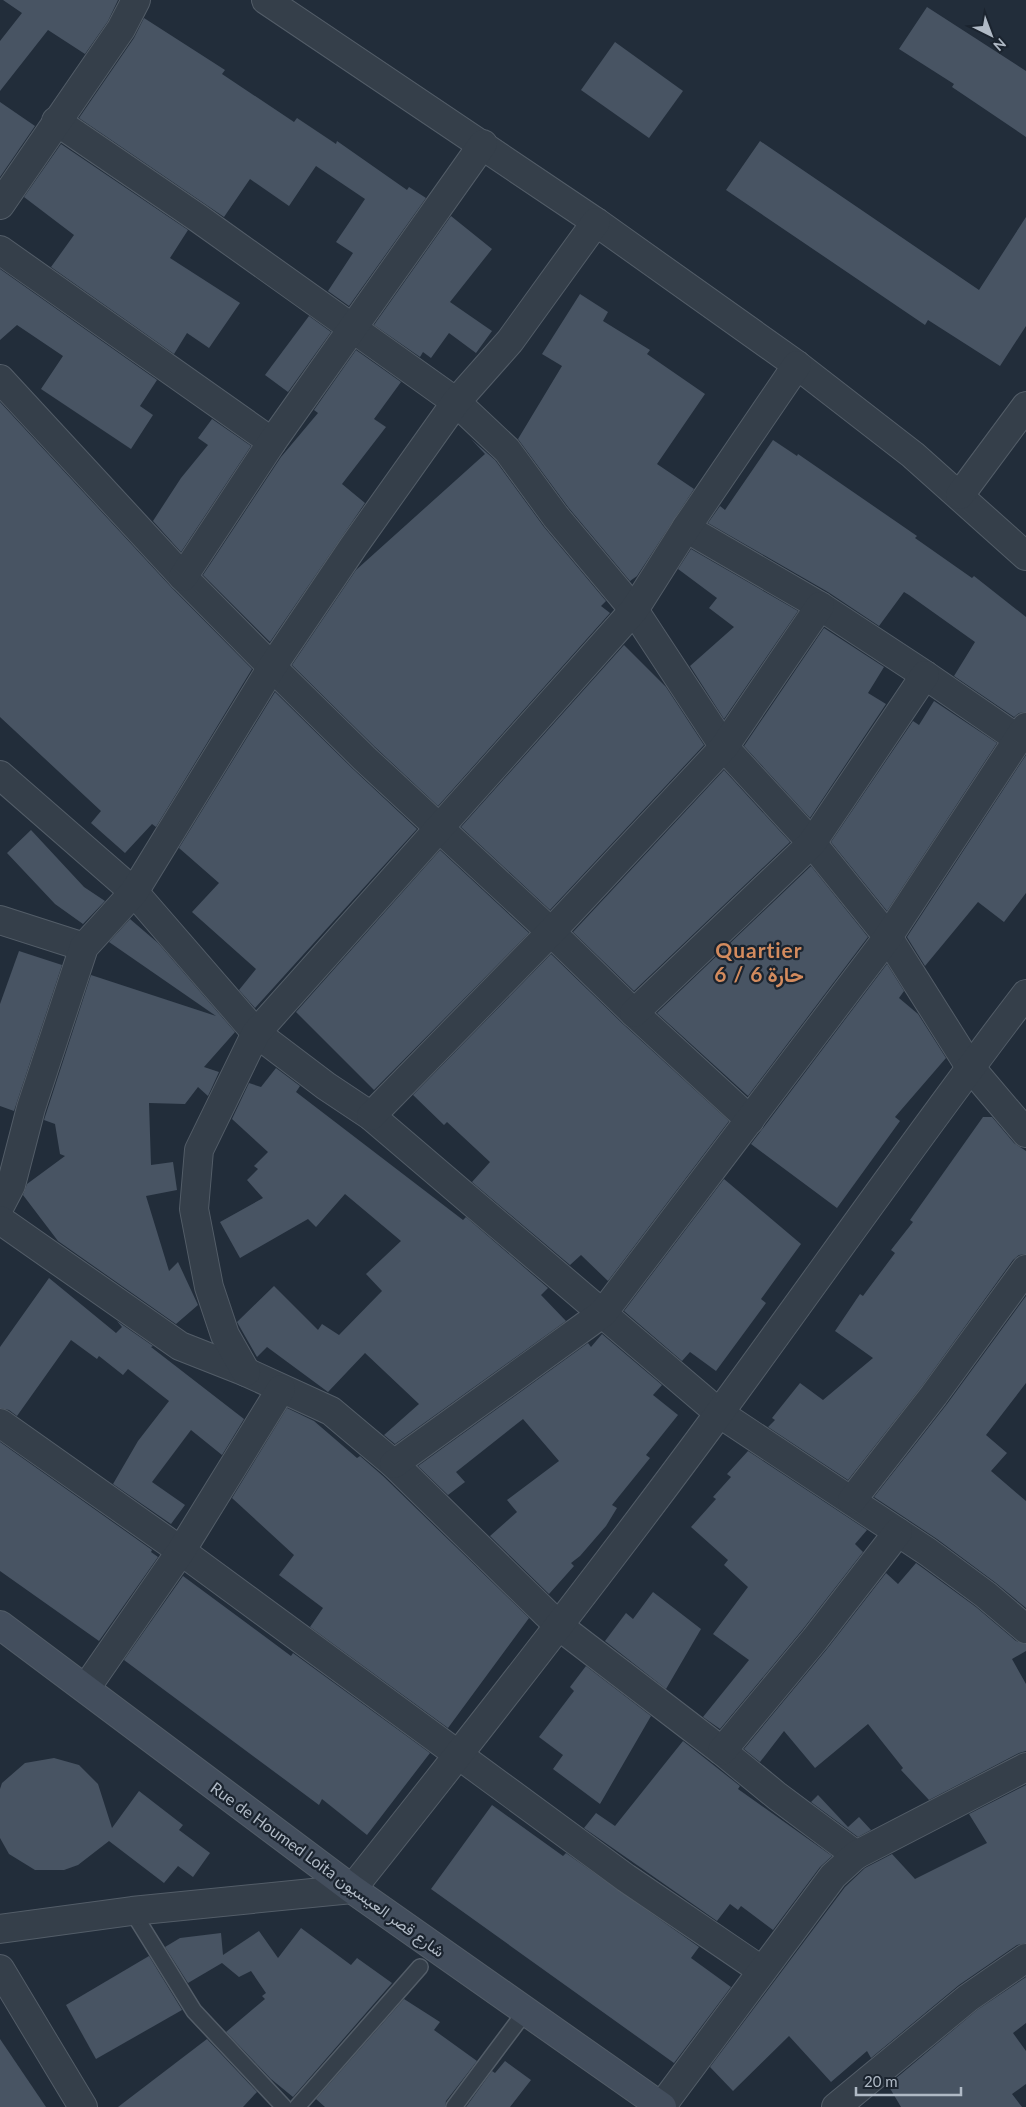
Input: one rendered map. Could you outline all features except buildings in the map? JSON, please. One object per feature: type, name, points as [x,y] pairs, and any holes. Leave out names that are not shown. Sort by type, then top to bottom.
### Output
[{"type":"street","points":[[0,205],[121,29],[136,0]]},
{"type":"street","points":[[266,0],[483,144],[797,365],[913,455],[1026,556]]},
{"type":"street","points":[[56,122],[198,218],[456,402],[506,450],[556,517],[634,610],[724,747],[812,843],[888,937],[970,1067],[1026,1132]]},
{"type":"street","points":[[183,577],[272,442],[354,329],[483,144]]},
{"type":"street","points":[[4,1190],[84,947],[134,892],[272,667],[353,547],[456,402],[510,341],[596,222]]},
{"type":"street","points":[[0,250],[272,442]]},
{"type":"street","points":[[246,1372],[225,1335],[209,1287],[194,1209],[199,1150],[256,1033],[634,610],[686,528],[797,365]]},
{"type":"street","points":[[0,379],[183,577],[364,758],[750,1120]]},
{"type":"street","points":[[960,495],[1026,406]]},
{"type":"street","points":[[394,1464],[603,1313],[888,937],[1022,733],[925,675],[820,606],[686,528]]},
{"type":"street","points":[[371,1116],[551,932],[724,747],[820,606]]},
{"type":"street","points":[[634,1013],[812,843],[925,675]]},
{"type":"street","points":[[0,775],[134,892],[256,1033],[326,1086],[371,1116],[719,1413],[928,1552],[986,1595],[1026,1629]]},
{"type":"street","points":[[0,920],[84,947]]},
{"type":"street","points":[[0,1930],[132,1911],[352,1889],[559,1626],[719,1413],[970,1067],[1026,994]]},
{"type":"street","points":[[0,1220],[180,1346],[246,1372],[332,1411],[394,1464],[559,1626],[722,1751],[777,1796],[856,1855]]},
{"type":"street","points":[[852,1500],[934,1395],[1026,1268]]},
{"type":"street","points":[[86,1688],[182,1551],[281,1389]]},
{"type":"street","points":[[0,1423],[182,1551],[626,1878],[761,1970]]},
{"type":"street","points":[[722,1751],[814,1639],[898,1532]]},
{"type":"street","name":"Rue de Houmed Loita شارع قصر العيسيون","points":[[0,1625],[352,1889],[662,2107]]},
{"type":"street","points":[[662,2107],[761,1970],[833,1876],[856,1855],[1026,1768]]},
{"type":"street","points":[[836,2107],[968,1998],[1026,1958]]},
{"type":"street","points":[[0,1969],[83,2107]]},
{"type":"lane","points":[[132,1911],[194,2011],[284,2107]]},
{"type":"lane","points":[[297,2107],[420,1967]]},
{"type":"lane","points":[[454,2107],[525,2012]]},
{"type":"district","name":"Quartier 6 / حارة 6","points":[[759,961]]}]
